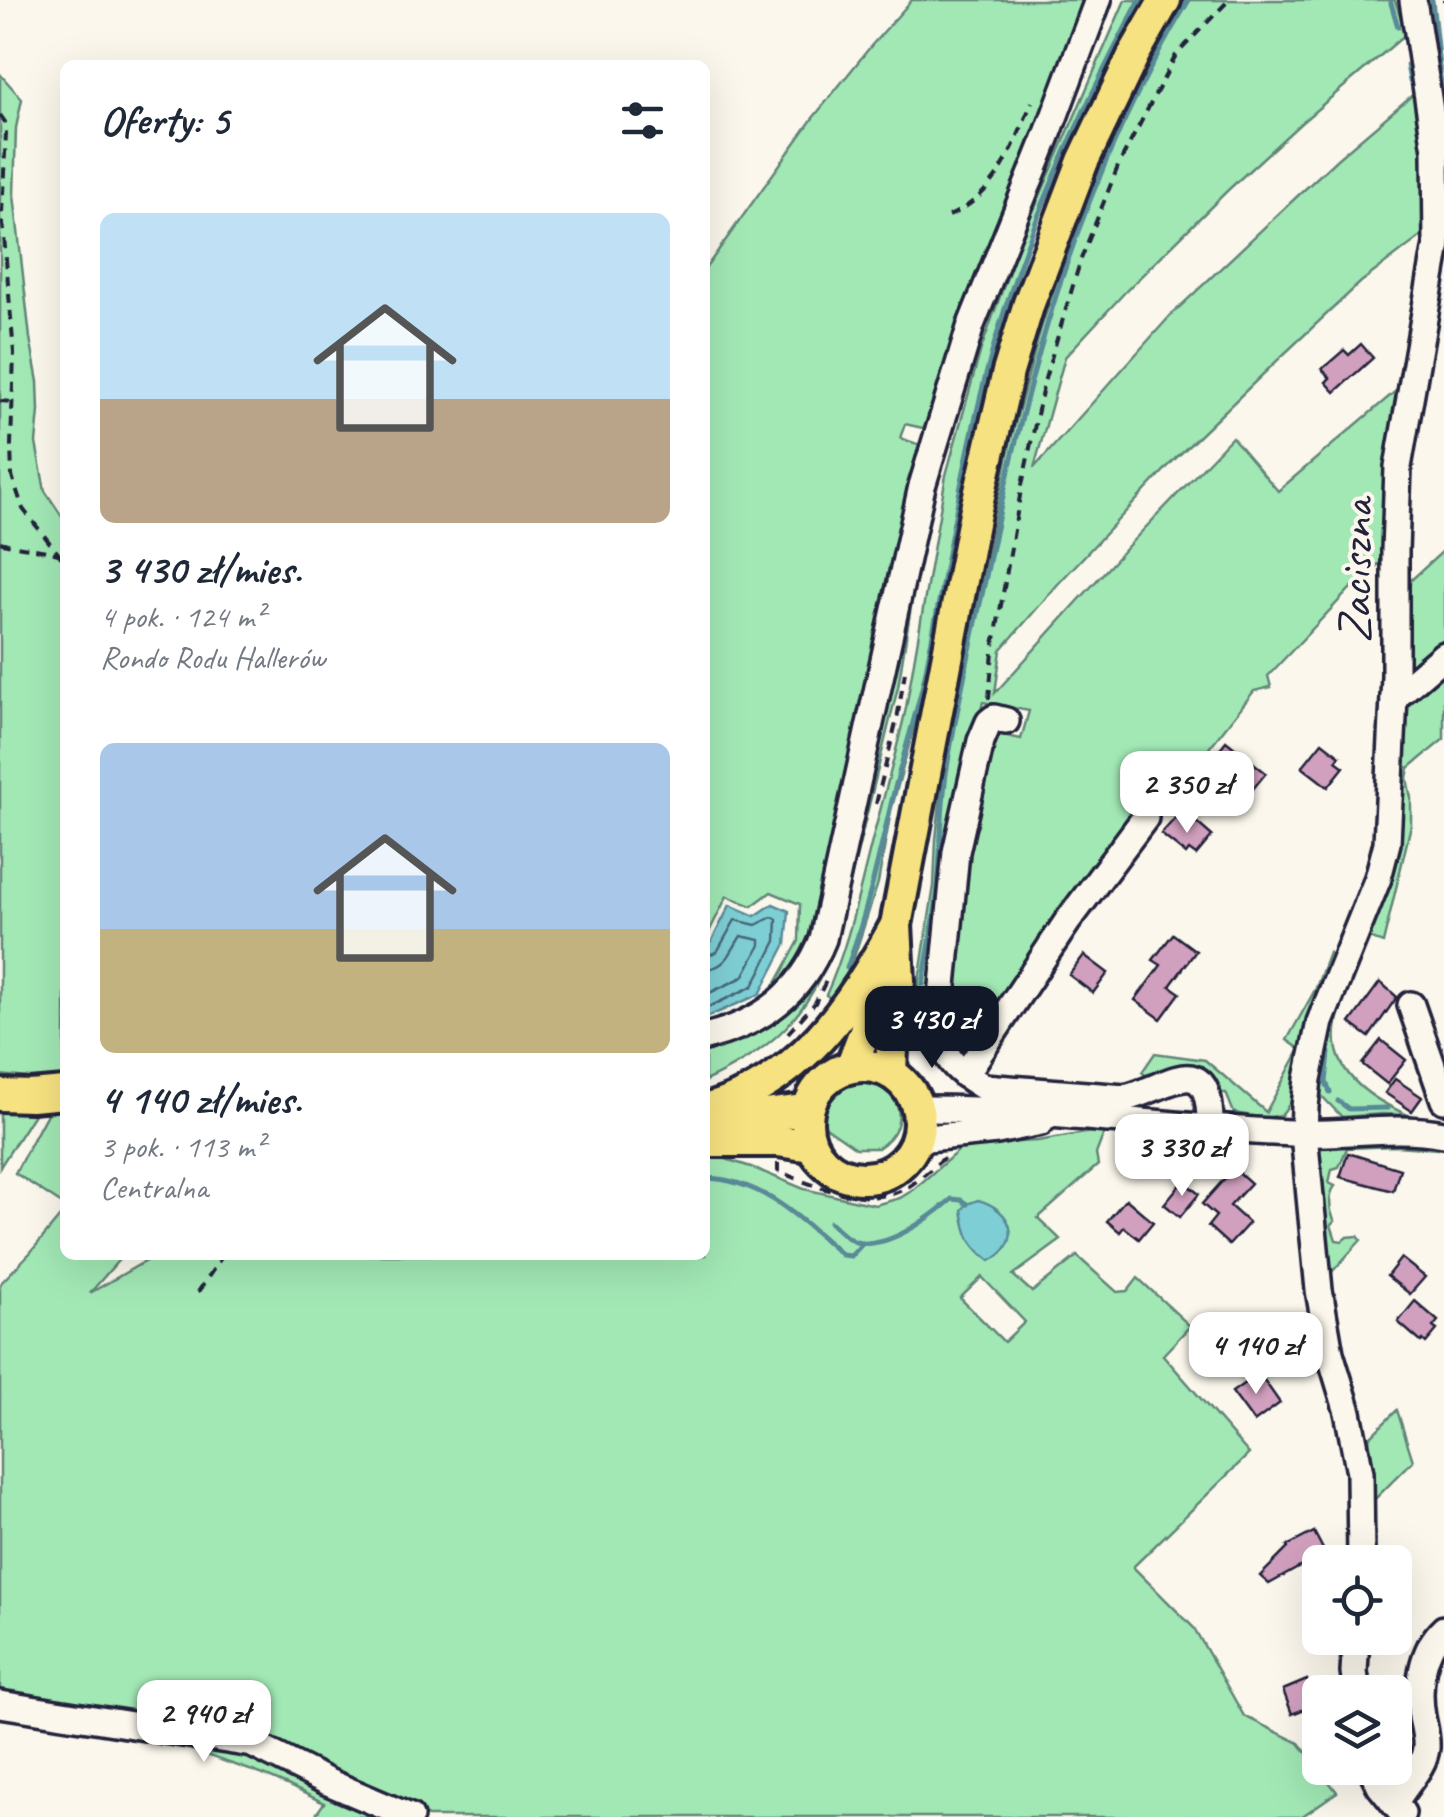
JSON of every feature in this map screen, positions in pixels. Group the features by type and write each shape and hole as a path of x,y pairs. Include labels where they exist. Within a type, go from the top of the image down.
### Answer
{"main road":[{"path":"892,1073 899,981 896,924 975,514 1008,372 1029,303 1082,161 1165,0"},
{"path":"710,1108 777,1076 819,1041 896,924"},
{"path":"851,1066 865,1031 878,956"},
{"path":"851,1066 879,1067 892,1073 913,1095 918,1124 910,1155 882,1176 848,1177 832,1170 819,1158 806,1128 806,1110 822,1083 851,1066"},
{"path":"0,1095 60,1094"},
{"path":"710,1124 806,1110"},
{"path":"710,1140 778,1141 812,1146"}],"street":[{"path":"710,1035 759,1017 783,1000 803,979 823,939 922,486 971,325 1098,0"},
{"name":"Zaciszna","path":"1360,1545 1360,1473 1348,1412 1330,1353 1319,1290 1304,1134 1306,1090 1320,1022 1378,878 1387,843 1398,467 1437,244 1436,150 1413,0"},
{"path":"1394,698 1444,655"},
{"path":"1000,720 988,722 980,741 956,852 940,1042 965,1076 984,1087 1125,1098 1182,1076 1194,1079 1202,1086 1210,1107 1210,1127"},
{"path":"965,1076 1067,922 1145,818"},
{"path":"1410,1005 1444,1100"},
{"path":"918,1124 997,1130 1064,1117 1304,1134 1412,1129 1444,1134"},
{"path":"1380,1785 1400,1810 1427,1746 1420,1693 1422,1671 1428,1650 1444,1628"},
{"path":"0,1704 252,1744 410,1817"}],"path":[{"path":"1000,720 989,698 992,651 1044,382 1081,260 1119,164 1176,54 1229,0"},
{"path":"949,216 970,206 1000,173 1032,102"},
{"path":"0,115 6,134 2,213 13,336 12,476 23,509 60,556"},
{"path":"0,400 13,402"},
{"path":"0,542 58,554"},
{"path":"875,810 898,719 906,668"},
{"path":"780,1042 815,1003 828,976"},
{"path":"778,1151 778,1170 809,1184 870,1198 900,1191 942,1160"},
{"path":"198,1292 220,1260"}],"green space":[{"path":"912,0 1090,0 959,316 927,429 905,424 900,438 923,446 822,894 801,964 779,995 710,1026 768,998 799,941 800,904 771,892 752,906 727,896 710,930 710,262 813,118"},
{"path":"1125,0 1143,0 1081,118 1030,238 997,338 956,520 927,679 891,811 878,883 851,966 835,1001 826,995 852,921 902,725 946,475 981,349 1017,249"},
{"path":"1186,0 1395,0 1406,34 1228,190 1065,357 1034,468 1171,315 1337,159 1417,91 1427,232 1361,282 1175,459 1001,650 995,693 1232,437 1278,491 1404,384 1382,561 1350,589 1268,676 1271,687 1254,691 1184,780 1169,771 979,1040 963,1052 956,1047 951,1030 968,844 978,826 967,823 993,733 1021,739 1029,711 983,702 960,795 931,998 928,1043 953,1080 929,1055 912,1025 934,886 944,767 1011,439 1041,328 1074,230 1129,102"},
{"path":"0,74 22,99 16,128 14,195 38,382 36,443 45,491 60,514 60,1081 0,1075"},
{"path":"921,545 898,687 835,944 813,991 786,1028 751,1056 710,1078 710,1042 807,985"},
{"path":"1444,550 1444,647 1403,683 1410,581"},
{"path":"1444,662 1444,739 1409,768 1411,825 1383,943 1365,937 1402,699"},
{"path":"1329,953 1337,960 1298,1067 1291,1102 1281,1115 1265,1118 1234,1113 1226,1093 1181,1067 1168,1067 1146,1076 1142,1072 1155,1053 1205,1060 1266,1112 1300,1049 1287,1040 1316,988"},
{"path":"1342,998 1336,1030 1340,1060 1369,1093 1408,1115 1342,1117 1321,1095 1322,1039"},
{"path":"857,1080 883,1089 897,1106 896,1127 878,1148 856,1148 820,1123 821,1106 829,1094"},
{"path":"0,1107 36,1111 0,1167"},
{"path":"60,1110 60,1203 15,1173 48,1112"},
{"path":"1104,1133 1096,1154 1098,1165 1038,1218 1061,1240 1013,1275 1032,1292 1077,1256 1117,1292 1128,1291 1138,1278 1190,1326 1163,1355 1249,1454 1133,1567 1194,1628 1244,1716 1302,1747 1302,1785 1332,1785 1337,1792 1301,1817 428,1817 293,1755 0,1698 0,1284 60,1217 60,1260 119,1260 90,1293 147,1260 710,1260 710,1155 804,1189 875,1205 913,1190 961,1145","holes":["982,1277 1025,1322 1004,1342 960,1298"]},
{"path":"1328,1141 1443,1143 1438,1149 1347,1148 1339,1167 1332,1169 1329,1183 1335,1186 1330,1203 1335,1221 1331,1225 1336,1240 1358,1236 1361,1240 1331,1273 1330,1263 1326,1263 1316,1149"},
{"path":"1397,1410 1413,1461 1370,1504 1373,1464 1369,1438"},
{"path":"177,1743 246,1752 384,1817 314,1817 324,1803 265,1775"}],"water":[{"path":"773,904 789,911 786,944 760,994 710,1016 710,944 730,905 755,916"},
{"path":"978,1200 999,1211 1010,1227 1008,1245 990,1261 973,1244 963,1219 962,1210"}],"building":[{"path":"1361,344 1373,358 1335,392 1322,369 1344,350 1349,355"},
{"path":"1226,741 1266,773 1243,801 1204,769"},
{"path":"1322,742 1340,756 1336,761 1344,767 1328,787 1302,767"},
{"path":"1177,816 1190,827 1195,821 1212,836 1196,855 1189,850 1186,854 1161,834"},
{"path":"1173,934 1196,951 1170,986 1180,993 1161,1019 1135,1000 1161,965 1153,960"},
{"path":"1084,955 1108,973 1093,993 1069,975"},
{"path":"1380,982 1397,997 1369,1037 1350,1023"},
{"path":"1381,1040 1406,1060 1387,1084 1362,1064"},
{"path":"1395,1079 1422,1097 1412,1111 1385,1093"},
{"path":"1348,1153 1400,1169 1393,1191 1340,1177"},
{"path":"1234,1168 1251,1183 1230,1206 1249,1223 1229,1245 1208,1226 1216,1216 1202,1204"},
{"path":"1183,1181 1199,1194 1180,1217 1164,1204"},
{"path":"1126,1199 1153,1222 1139,1239 1124,1227 1120,1232 1107,1221"},
{"path":"1401,1258 1425,1277 1410,1294 1387,1276"},
{"path":"1415,1301 1438,1321 1433,1327 1437,1330 1426,1343 1398,1322"},
{"path":"1286,1334 1300,1350 1286,1362 1279,1354 1266,1366 1257,1355"},
{"path":"1259,1373 1280,1403 1254,1422 1232,1392"},
{"path":"1314,1532 1321,1545 1302,1545 1302,1566 1269,1584 1260,1576 1287,1546"},
{"path":"1302,1682 1302,1710 1292,1714 1283,1690"}],"waterway":[{"path":"847,968 867,906 921,691 969,446 1001,323 1053,181 1140,0"},
{"path":"923,984 937,899 944,788 954,725 1038,354 1086,209 1150,69 1189,0"},
{"path":"1432,0 1444,113"},
{"path":"1391,3 1398,27"},
{"path":"1407,65 1410,81"},
{"path":"1329,1053 1326,1082 1330,1092"},
{"path":"1338,1101 1349,1109 1387,1108"},
{"path":"710,1178 726,1180 763,1194 842,1255 851,1256 863,1243"},
{"path":"830,1222 856,1242 881,1242 907,1231 952,1199 967,1204"}]}
